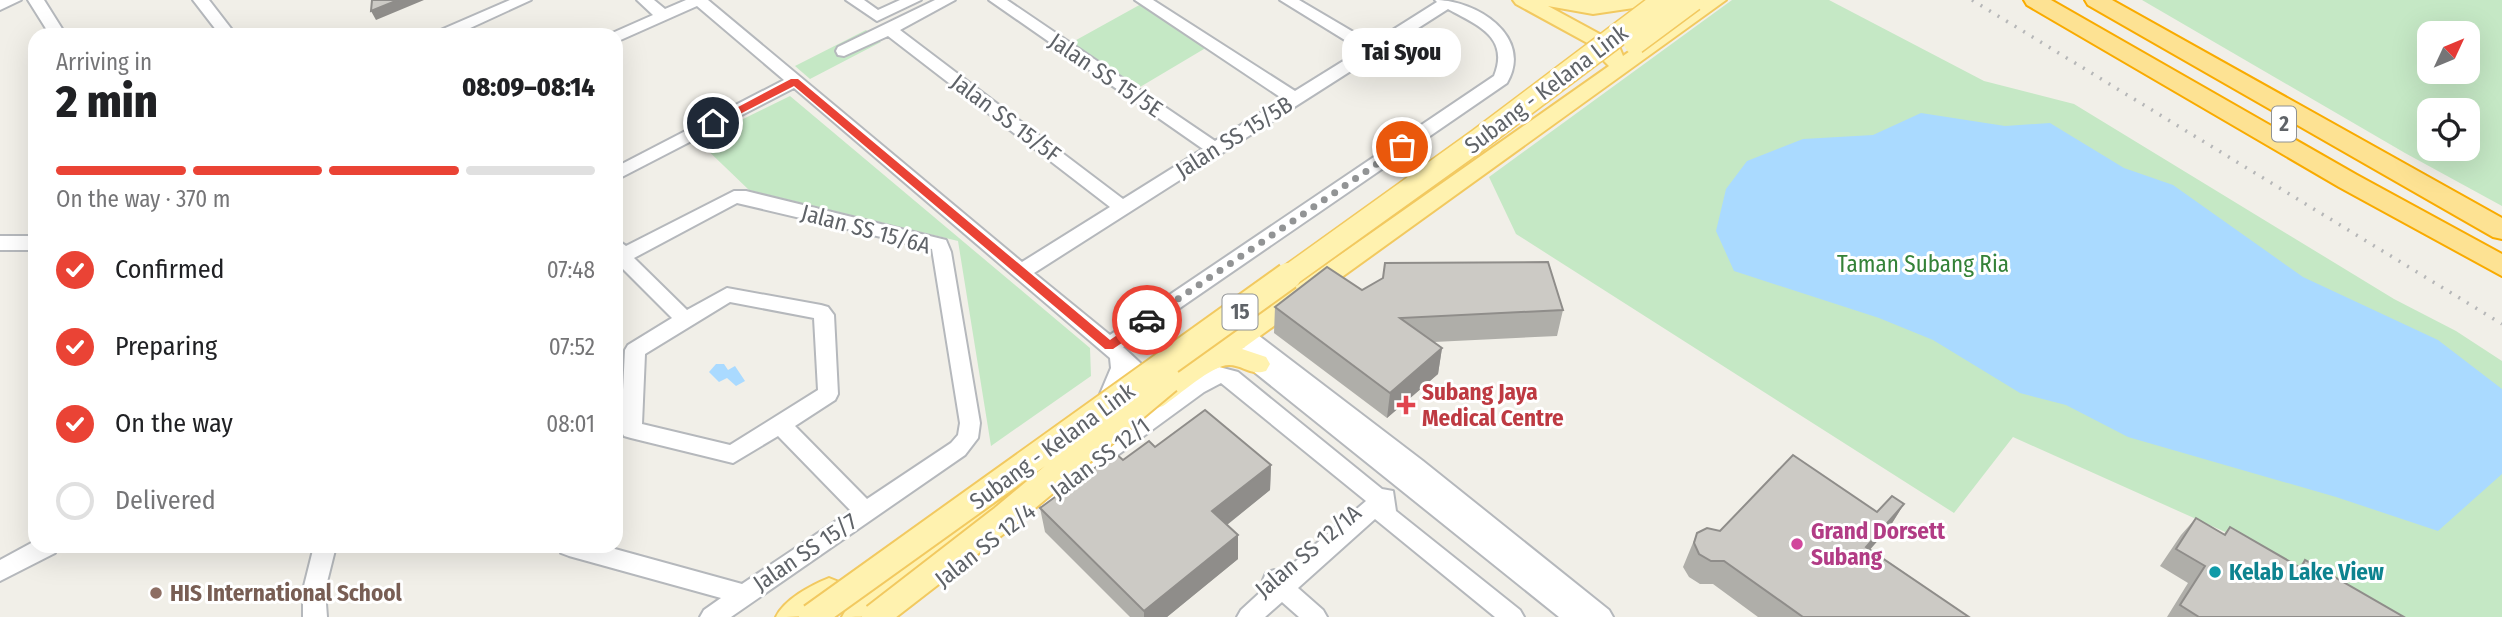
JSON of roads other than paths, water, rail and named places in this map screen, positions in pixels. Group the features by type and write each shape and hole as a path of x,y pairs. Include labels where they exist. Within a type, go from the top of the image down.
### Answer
{"highway":[{"path":"1605,44 1676,0"},
{"path":"2019,0 2067,26 2099,38"},
{"path":"2035,0 2502,266"},
{"name":"2","path":"2067,0 2502,247"},
{"name":"2","path":"2096,0 2502,230"},
{"path":"2118,0 2189,46 2204,63"}],"main road":[{"path":"1501,0 1596,50 1605,44"},
{"path":"1523,0 1605,44 1614,60 1609,75"},
{"path":"1549,0 1593,8 1647,0"},
{"name":"15","path":"1134,364 1676,0"},
{"name":"Subang - Kelana Link","path":"812,617 1676,0"},
{"path":"1080,415 1107,403 1228,329 1609,75 1716,0"},
{"path":"1559,32 1580,50 1583,58 1580,69"},
{"path":"791,617 1110,394 1134,364 1228,329 1580,69 1605,44"},
{"path":"857,617 1208,360 1228,329"},
{"path":"1208,360 1230,355 1257,364"},
{"path":"875,617 1001,522 1085,448 1131,414 1134,364"},
{"name":"Subang - Kelana Link","path":"843,617 1134,364"}],"street":[{"path":"0,5 13,0"},
{"path":"36,0 54,28"},
{"path":"201,0 223,28"},
{"path":"458,28 523,0"},
{"path":"645,0 664,16"},
{"path":"623,34 699,0 1134,364 1501,79 1508,66 1506,43 1494,28 1445,1"},
{"name":"Jalan SS 15/5F","path":"854,0 1123,208"},
{"path":"844,51 913,0"},
{"path":"883,22 947,0"},
{"name":"Jalan SS 15/5E","path":"997,0 1215,149"},
{"path":"1143,0 1295,99"},
{"path":"1289,0 1372,50"},
{"name":"Jalan SS 15/5B","path":"1021,272 1445,1"},
{"path":"623,156 790,77"},
{"path":"623,170 790,77"},
{"name":"Jalan SS 15/6A","path":"623,255 734,197 746,197 939,245 970,423 968,438 958,449 865,511"},
{"path":"0,243 28,243"},
{"path":"623,260 685,319"},
{"path":"727,295 821,312 824,315 828,394 733,454 631,430 635,350 685,319 727,295"},
{"name":"Jalan SS 12/1","path":"1228,329 1257,364 1386,495 1576,617"},
{"name":"Jalan SS 12/1","path":"1228,329 1386,495"},
{"name":"Jalan SS 12/1","path":"1044,499 1054,496 1207,387 1223,382 1314,454 1601,617"},
{"path":"781,425 865,511"},
{"path":"1386,495 1512,617"},
{"name":"Jalan SS 12/1A","path":"1231,617 1278,584 1386,495"},
{"name":"Jalan SS 12/4","path":"894,617 1044,499"},
{"name":"Jalan SS 15/7","path":"712,617 865,511"},
{"path":"0,571 34,553"},
{"path":"315,617 314,590 323,553"},
{"path":"594,553 743,594"},
{"path":"1278,584 1315,617"},
{"name":"Jalan SS 12/1A","path":"1249,617 1278,584"}],"water":[{"path":"1921,113 2005,126 2050,123 2124,168 2173,185 2303,277 2438,340 2502,389 2502,474 2438,531 2336,497 2128,437 2066,405 2020,393 1933,340 1879,318 1734,271 1716,231 1726,189 1747,161 1803,139 1873,135"},
{"path":"716,364 724,364 728,370 735,366 745,381 736,386 727,378 719,382 709,372"}],"railway":[{"path":"1972,0 2502,324"}],"place":[{"name":"Tai Syou","path":"1402,147"},
{"name":"Subang Jaya Medical Centre","path":"1406,405"},
{"name":"Grand Dorsett Subang","path":"1797,544"},
{"name":"Kelab Lake View","path":"2215,572"},
{"name":"HIS International School","path":"156,593"}],"park label":[{"name":"Taman Subang Ria","path":"1923,264"}]}
